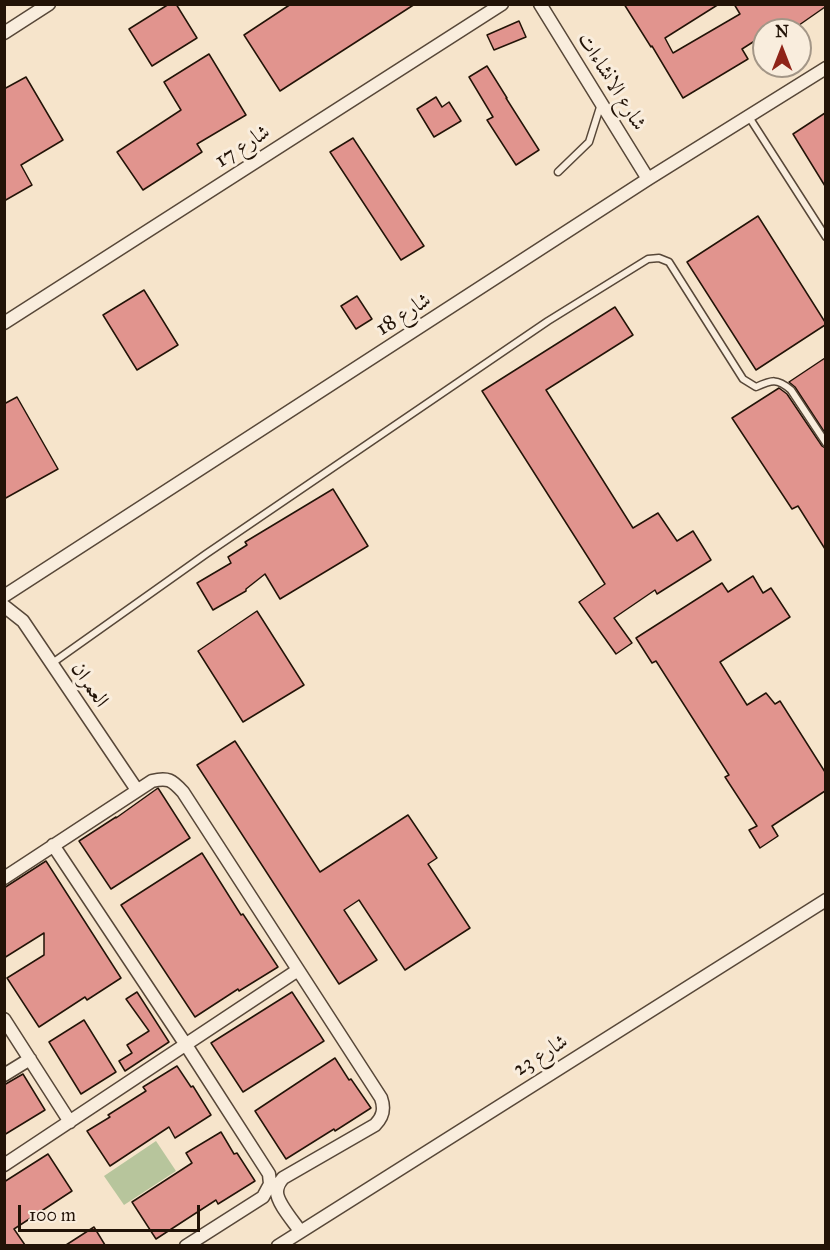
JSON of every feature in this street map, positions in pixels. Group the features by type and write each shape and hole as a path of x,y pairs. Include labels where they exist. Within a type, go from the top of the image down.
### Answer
{"street":[{"path":"4,33 49,4"},
{"name":"شارع 17","path":"4,323 502,4"},
{"name":"شارع الانشاءات","path":"540,4 648,179"},
{"name":"شارع 18","path":"4,596 648,179 825,68"},
{"name":"العمران","path":"4,606 23,621 137,790"},
{"path":"4,878 152,781 161,778 172,781 183,792 381,1098 384,1110 375,1125 280,1182 277,1190 278,1199 300,1231"},
{"path":"53,846 267,1170 270,1179 263,1197 186,1245"},
{"name":"شارع 23","path":"278,1245 825,900"},
{"path":"4,1165 298,970"},
{"path":"4,1018 70,1122"},
{"path":"4,1075 30,1059"}],"lane":[{"path":"558,172 589,142 602,104"},
{"path":"748,116 825,237"},
{"path":"51,664 206,554 548,321 648,259 659,258 669,262 743,379 756,387 771,381 783,383 825,443"}],"green space":[{"path":"156,1141 176,1171 124,1205 104,1176"}],"building":[{"path":"169,4 176,4 197,38 152,66 129,29"},
{"path":"291,4 415,4 280,91 244,35"},
{"path":"624,4 719,4 665,38 673,53 740,14 734,4 825,4 825,7 809,18 752,18 752,43 742,49 748,59 683,98"},
{"path":"519,21 526,37 494,50 487,35"},
{"path":"209,54 246,115 197,144 202,152 143,190 117,152 181,110 164,82"},
{"path":"487,66 539,150 516,165 487,120 493,117 469,77"},
{"path":"26,77 63,140 21,165 32,185 4,201 4,89"},
{"path":"436,97 442,107 449,102 461,121 434,137 417,109"},
{"path":"825,113 825,186 793,134"},
{"path":"353,138 424,246 401,260 330,152"},
{"path":"758,216 825,325 756,370 687,262"},
{"path":"144,290 178,345 137,370 103,315"},
{"path":"357,296 372,319 356,329 341,306"},
{"path":"615,307 633,335 546,390 633,528 658,513 677,541 693,531 711,560 657,594 655,590 614,618 632,643 616,654 579,602 605,584 482,391"},
{"path":"825,358 825,433 795,387 789,382"},
{"path":"779,388 787,394 825,448 825,549 798,506 792,509 732,418"},
{"path":"17,397 58,469 4,499 4,404"},
{"path":"333,489 368,546 280,599 265,574 246,591 213,610 197,583 231,563 228,557 247,545 245,542"},
{"path":"753,576 763,593 771,588 790,617 720,662 747,705 766,693 775,704 780,701 825,772 825,791 772,826 778,836 760,848 749,830 757,826 725,777 729,775 656,661 652,663 636,638 722,583 728,592"},
{"path":"257,611 304,685 243,722 198,651"},
{"path":"235,741 320,872 408,815 437,858 428,864 470,928 405,970 359,900 344,910 377,960 339,984 197,765"},
{"path":"158,788 190,838 111,889 79,841"},
{"path":"202,853 241,915 243,914 278,967 195,1017 121,905"},
{"path":"46,861 121,978 87,1000 85,997 39,1027 7,978 44,955 44,933 4,958 4,888"},
{"path":"137,992 169,1042 125,1071 119,1061 132,1053 127,1045 149,1031 126,999"},
{"path":"292,992 324,1041 243,1092 211,1043"},
{"path":"84,1020 116,1072 81,1094 49,1042"},
{"path":"335,1058 371,1108 286,1159 255,1111"},
{"path":"177,1066 211,1115 175,1138 169,1127 110,1166 87,1131 146,1091 143,1087"},
{"path":"23,1074 45,1110 4,1135 4,1085"},
{"path":"221,1132 234,1154 237,1153 255,1181 218,1204 216,1200 156,1239 132,1202 192,1163 186,1153"},
{"path":"48,1154 72,1191 14,1229 25,1245 4,1245 4,1182"},
{"path":"94,1227 105,1245 66,1245"}]}
